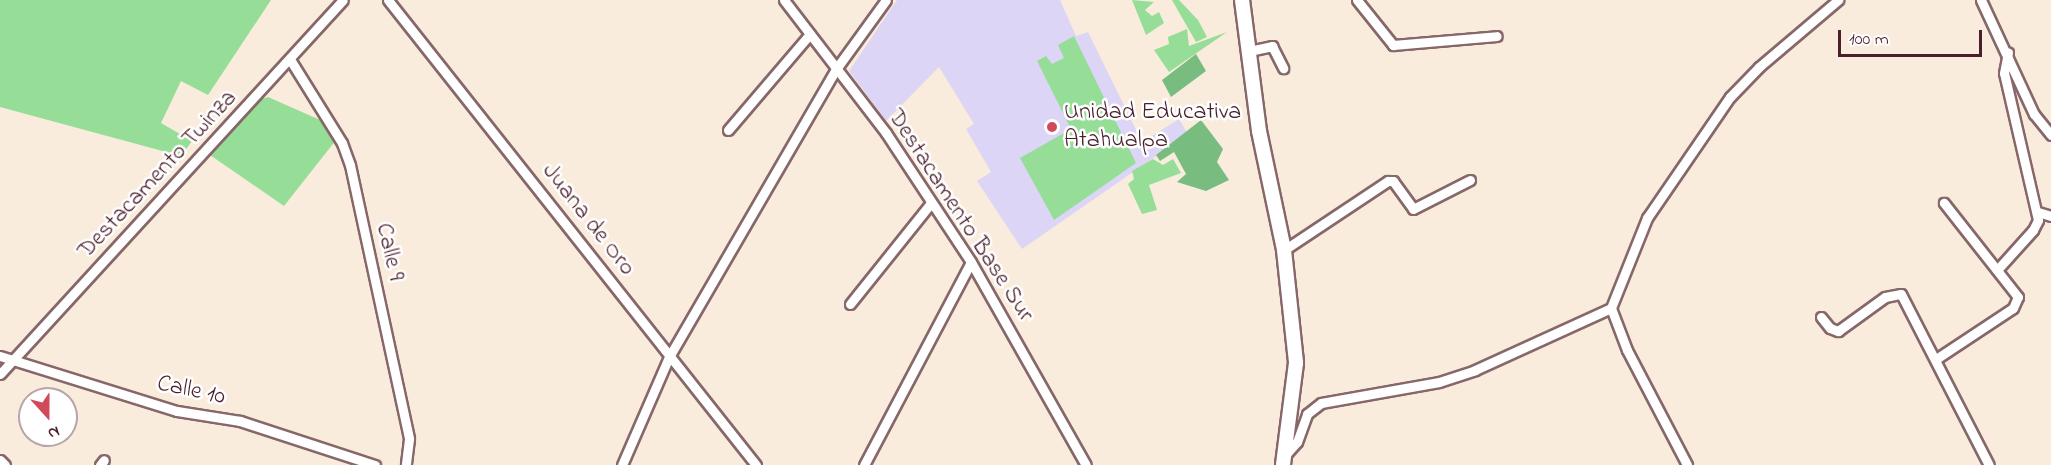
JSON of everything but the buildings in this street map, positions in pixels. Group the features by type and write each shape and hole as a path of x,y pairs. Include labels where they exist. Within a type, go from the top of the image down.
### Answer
{"street":[{"name":"Destacamento Twinza","path":"0,374 11,358 291,61 344,0"},
{"name":"Juana de Oro","path":"388,0 756,465"},
{"name":"Destacamento Base Sur","path":"784,0 886,133 971,262 1086,465"},
{"path":"622,465 669,357 836,69 886,0"},
{"path":"1242,0 1259,131 1284,250 1296,363 1285,459"},
{"path":"1357,0 1393,45 1497,36"},
{"path":"1687,465 1627,350 1611,308 1647,218 1730,97 1759,67 1838,0"},
{"path":"1981,0 2008,52 2034,114 2051,135"},
{"path":"728,130 810,34"},
{"path":"1249,51 1272,46 1283,68"},
{"path":"1997,270 2033,230 2038,212 2004,73 2008,52"},
{"name":"Calle 9","path":"291,61 342,143 350,165 409,439 406,465"},
{"path":"1284,250 1388,181 1393,181 1413,209 1470,180"},
{"path":"850,304 931,203"},
{"path":"1936,359 2016,305 2018,297 1944,203"},
{"path":"2038,212 2051,216"},
{"path":"864,465 971,262"},
{"path":"1821,317 1838,331 1898,292 1936,359 1989,465"},
{"path":"1285,459 1297,442 1312,408 1321,403 1448,379 1611,308"},
{"name":"Calle 10","path":"0,356 177,411 240,421 369,464"},
{"path":"0,460 5,465"}],"shaded area":[{"name":"Unidad Educativa Atahualpa","path":"897,0 1060,0 1076,36 1088,32 1142,142 1179,119 1188,134 1022,249 977,181 991,172 966,129 974,124 939,67 886,121 849,71"}],"green space":[{"path":"0,0 271,0 208,95 181,81 161,123 192,141 181,156 0,107"},
{"path":"1132,0 1154,2 1145,10 1152,16 1159,12 1164,23 1146,35"},
{"path":"1172,0 1179,0 1198,20 1207,37 1196,42"},
{"path":"1187,29 1189,46 1227,32 1169,72 1154,50 1169,44 1168,37"},
{"path":"1074,36 1136,163 1054,220 1020,158 1071,129 1037,61 1046,56 1052,64 1064,58 1058,45"},
{"path":"1196,54 1206,71 1171,97 1162,80"},
{"path":"268,97 327,123 336,140 284,206 210,155 259,100"},
{"path":"1201,120 1223,149 1217,162 1229,180 1206,191 1177,182 1186,174 1174,152 1160,161 1156,155"},
{"path":"1153,159 1163,165 1173,159 1181,173 1149,185 1157,210 1142,214 1128,184 1134,179 1132,171"}],"place":[{"name":"Unidad Educativa Atahualpa","path":"1052,127"}]}
